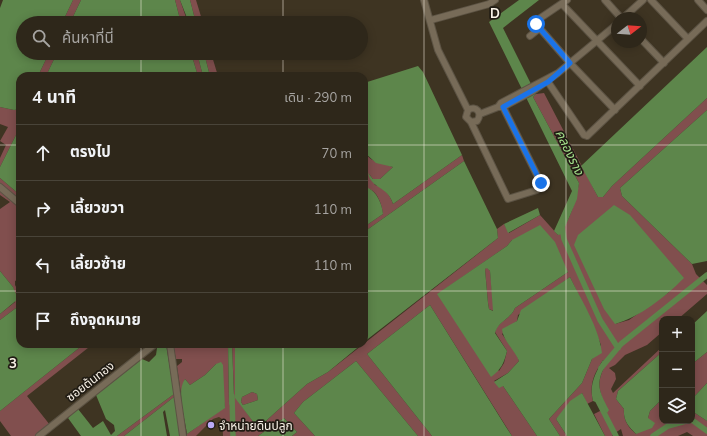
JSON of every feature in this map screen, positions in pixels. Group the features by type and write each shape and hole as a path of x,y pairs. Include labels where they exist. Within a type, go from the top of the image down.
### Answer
{"street":[{"path":"424,0 431,20 438,50 468,110 466,117 471,122 508,198 537,190 541,186 541,183 500,106"},
{"path":"431,20 489,4 495,0"},
{"path":"605,0 616,12"},
{"path":"629,12 643,0"},
{"path":"651,0 688,39"},
{"path":"698,0 707,10"},
{"path":"615,110 570,63 536,24 536,21 564,2 597,42 640,86"},
{"path":"548,82 584,135 590,134 707,21"},
{"path":"530,36 540,28"},
{"path":"532,89 548,82 611,29"},
{"path":"647,45 664,63"},
{"path":"471,122 477,121 480,114 522,95 558,73"},
{"path":"468,110 474,108 478,110 480,114"},
{"path":"0,187 16,201"},
{"name":"ซอยต้นทอง","path":"39,436 150,348"},
{"path":"171,348 183,436"}],"shaded area":[{"path":"3,0 73,0 65,16 16,16 16,60 46,60 40,72 16,72 16,110 14,110 0,107 0,8"},
{"path":"73,0 81,0 73,16 65,16"},
{"path":"81,0 175,0 179,16 73,16"},
{"path":"175,0 180,0 186,16 179,16"},
{"path":"180,0 190,0 194,16 186,16"},
{"path":"190,0 196,0 201,16 194,16"},
{"path":"519,0 539,0 503,28 536,94 533,97 579,183 577,199 562,234 558,235 554,231 572,191 489,22"},
{"path":"707,47 707,98 612,186 603,197 598,197 581,166"},
{"path":"46,60 54,60 48,72 40,72"},
{"path":"54,60 193,60 197,72 48,72"},
{"path":"193,60 199,60 202,72 197,72"},
{"path":"199,60 206,60 209,72 202,72"},
{"path":"206,60 213,60 217,72 209,72"},
{"path":"418,66 423,72 462,155 393,204 391,198 384,190 372,182 368,173 373,179 380,179 393,167 376,163 368,156 368,82"},
{"path":"544,93 598,197 603,197 612,186 707,98 707,110 620,188 622,196 692,264 696,274 707,285 707,294 681,316 659,316 659,335 647,345 625,355 615,365 609,368 615,373 616,379 611,389 613,393 659,350 659,355 618,391 616,399 624,409 624,417 627,423 636,434 648,418 650,411 659,402 659,424 695,424 695,413 707,421 707,436 693,436 687,432 678,436 623,436 621,429 612,435 613,436 605,436 594,414 600,411 607,413 599,383 606,364 603,360 593,379 593,401 587,404 582,393 556,419 567,436 560,436 549,419 582,383 592,359 601,345 570,277 518,315 517,321 502,334 517,355 519,361 508,373 494,381 503,386 537,436 512,436 430,305 367,354 432,436 418,436 356,361 303,402 294,413 315,436 292,436 297,432 284,418 258,436 223,436 222,419 219,417 213,419 196,436 187,436 187,434 225,407 216,364 205,375 190,385 185,379 181,394 177,366 182,362 182,359 176,359 174,348 228,348 229,404 234,395 232,348 235,348 235,397 258,428 307,384 328,372 358,348 368,348 368,340 498,238 497,229 504,224 509,233 540,215 558,235 566,224 572,210 579,183 533,97 536,94","holes":["512,240 568,272 515,308 511,315 499,325 495,332 507,351 504,363 499,371 438,294 507,246","672,290 629,320 615,324"]},
{"path":"0,107 16,110 16,135 0,167 0,158 6,145 0,141 8,127 0,124"},
{"path":"707,110 707,261 692,264 622,196 620,188"},
{"path":"16,135 16,192 0,178 0,167"},
{"path":"462,155 464,161 368,229 368,224 383,214 380,201 372,190 368,189 368,157 393,167 380,179 373,179 369,174 375,185 386,192 393,204"},
{"path":"464,161 497,229 498,238 368,339 368,229"},
{"path":"0,178 16,192 16,198 0,184"},
{"path":"368,188 374,192 382,206 383,214 368,224"},
{"path":"0,190 16,205 16,308 0,320 0,314 15,302 13,287 0,271 0,209 10,202 0,195"},
{"path":"614,205 630,215 684,278 652,306 634,317 615,324 604,309 574,245 578,235"},
{"path":"538,208 540,215 508,233 504,224"},
{"path":"540,225 555,242 568,272 515,308 511,315 499,326 495,333 507,351 502,366 491,377 437,294 507,246 512,240","holes":["487,268 490,271 493,311 489,309 485,269"]},
{"path":"487,267 490,271 494,311 489,309 488,303 485,269"},
{"path":"0,271 13,287 16,294 16,301 0,314"},
{"path":"570,277 597,333 602,353 592,359 582,383 549,419 560,436 537,436 503,386 499,388 494,382 508,373 519,361 505,338 502,329 517,321 521,310"},
{"path":"430,305 512,436 432,436 367,354"},
{"path":"16,308 16,348 79,348 0,411 0,320"},
{"path":"707,311 707,352 695,362 695,352 695,322"},
{"path":"79,348 88,348 27,396 50,425 36,436 11,436 0,421 0,411"},
{"path":"157,348 167,348 174,394 117,436 81,436 68,418 78,409 93,428 103,421 111,435 115,431 114,425 106,419 96,395 142,359 149,362 156,355"},
{"path":"228,348 232,348 234,396 232,396 233,402 229,405"},
{"path":"235,348 357,348 328,372 307,384 258,428 235,398","holes":["252,392 257,394 258,400 243,405 241,402 242,397"]},
{"path":"707,352 707,383 695,396 695,388 695,362"},
{"path":"659,355 659,402 650,411 648,418 655,423 652,428 636,434 627,423 624,416 624,409 616,399 618,391"},
{"path":"603,360 606,364 599,382 603,398 609,410 607,413 598,403 593,401 592,395 592,384"},
{"path":"356,361 418,436 315,436 294,413 303,402"},
{"path":"221,362 223,365 225,408 187,434 181,398 182,384 185,379 190,385 205,375 216,364"},
{"path":"707,383 707,421 695,413 695,396"},
{"path":"252,392 257,394 258,400 243,405 241,402 242,397"},
{"path":"582,393 605,436 567,436 556,419 570,401"},
{"path":"174,394 174,397 124,436 117,436"},
{"path":"174,397 181,436 170,436 165,410 163,412 167,436 124,436"},
{"path":"219,417 222,419 223,436 196,436 213,419"},
{"path":"284,418 297,432 292,436 258,436"}],"waterway":[{"name":"คลองราง","path":"562,226 564,239 600,320 618,348"},
{"name":"คลองราง","path":"601,368 621,344 707,275"},
{"path":"232,396 233,436"},
{"name":"คลองราง","path":"598,401 616,436"},
{"name":"คลองราง","path":"695,422 707,431"},
{"name":"คลองราง","path":"653,436 668,426 675,424"}],"place":[{"name":"จำหน่ายดินปลูก","path":"211,425"}],"route":[{"path":"536,24 570,63 548,82 503,107 541,183"}]}
